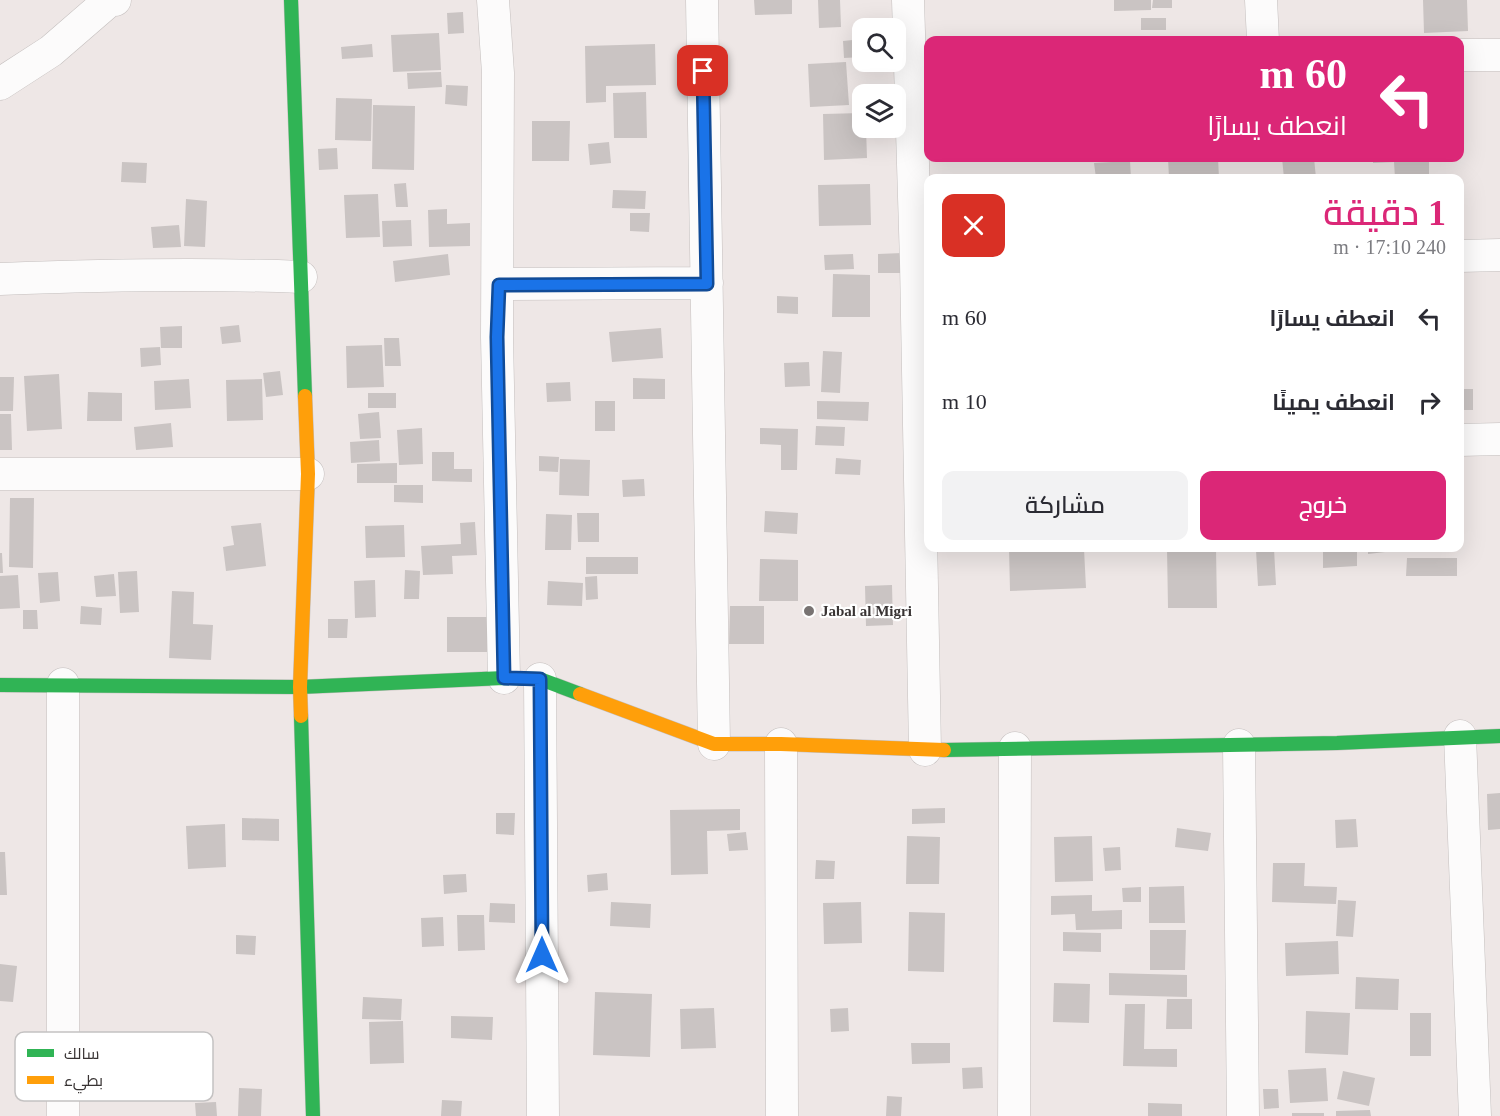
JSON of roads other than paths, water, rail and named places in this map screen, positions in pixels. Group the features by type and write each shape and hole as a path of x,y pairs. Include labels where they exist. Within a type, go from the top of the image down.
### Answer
{"street":[{"path":"0,84 51,51 110,0 115,0"},
{"path":"291,0 308,474 300,687 313,1116"},
{"path":"493,0 498,73 499,285 497,337 504,678"},
{"path":"702,0 714,744"},
{"path":"908,0 919,58 924,453"},
{"path":"1261,0 1263,36"},
{"path":"1464,56 1500,56"},
{"path":"1464,256 1500,255"},
{"path":"0,279 148,274 301,276"},
{"path":"499,285 707,284"},
{"path":"1464,441 1500,439"},
{"path":"0,474 308,474"},
{"path":"924,552 925,750"},
{"path":"0,686 63,684 300,687 504,678 540,679 714,744 781,744 925,750 1239,745 1500,736"},
{"path":"540,679 543,1116"},
{"path":"63,684 63,1032"},
{"path":"1460,736 1475,1116"},
{"path":"781,744 782,1116"},
{"path":"1239,745 1243,1116"},
{"path":"1014,1116 1015,748"}],"place":[{"name":"Jabal al Migri","path":"809,611"}]}
